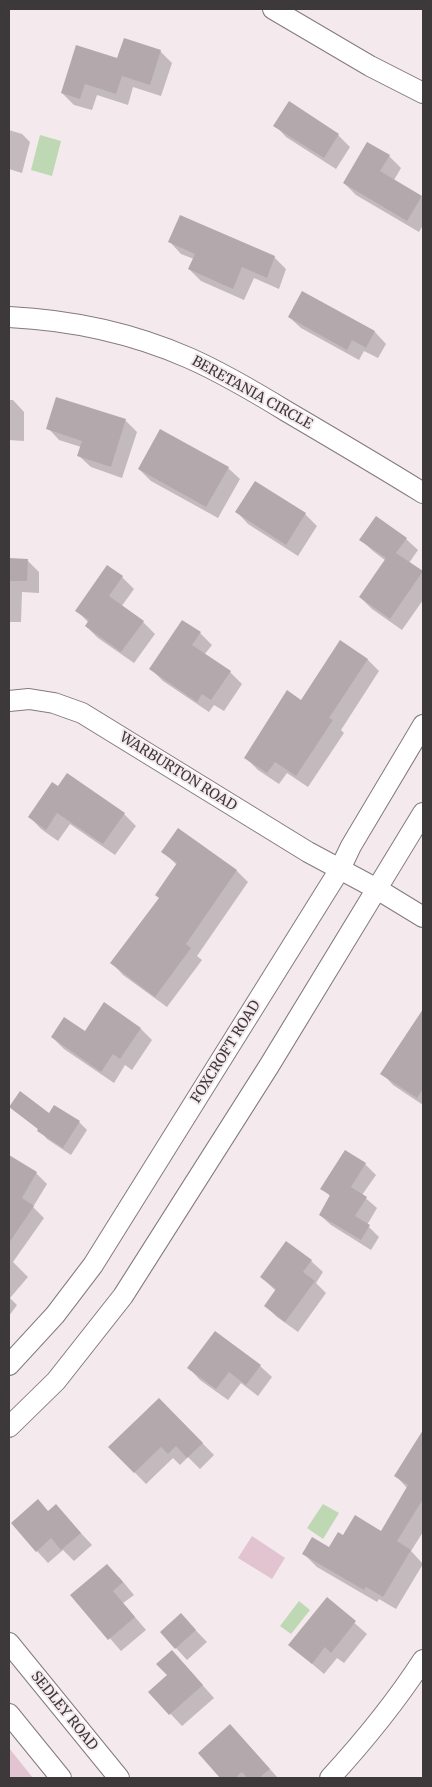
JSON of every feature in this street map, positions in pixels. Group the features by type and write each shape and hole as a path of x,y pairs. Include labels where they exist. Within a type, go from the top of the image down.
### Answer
{"street":[{"path":"273,9 373,68 423,93"},
{"name":"BERETANIA CIRCLE","path":"9,317 95,327 146,341 188,357 240,383 423,493"},
{"name":"WARBURTON ROAD","path":"9,701 29,699 54,703 82,713 308,852 377,888"},
{"name":"FOXCROFT ROAD","path":"9,1365 55,1315 93,1265 340,869 351,846 423,725"},
{"path":"9,1427 56,1381 124,1296 276,1054 423,813"},
{"path":"377,888 423,917"},
{"name":"SEDLEY ROAD","path":"9,1643 119,1778"},
{"path":"330,1778 368,1736 406,1687 423,1660"},
{"path":"9,1714 61,1778"}],"shaded area":[{"path":"40,135 61,141 52,176 31,170"},
{"path":"323,1504 339,1513 323,1539 307,1528"},
{"path":"252,1536 285,1558 272,1579 238,1558"},
{"path":"299,1601 310,1610 291,1634 280,1626"},
{"path":"9,1748 33,1778 9,1778"}],"building":[{"path":"124,38 161,50 150,85 122,76 116,94 85,84 80,99 61,93 76,45 117,58"},
{"path":"289,101 339,134 324,158 273,126"},
{"path":"367,142 390,155 380,171 422,196 407,221 343,183"},
{"path":"180,215 275,256 267,278 242,267 233,289 188,269 195,254 168,242"},
{"path":"302,291 375,331 366,348 352,340 347,350 288,317"},
{"path":"56,397 126,419 111,467 77,456 82,441 46,429"},
{"path":"160,429 229,467 206,507 138,469"},
{"path":"255,481 306,513 286,545 235,512"},
{"path":"376,516 407,538 396,553 423,571 390,619 359,597 386,558 359,540"},
{"path":"9,558 28,559 27,581 9,581"},
{"path":"107,565 123,576 109,596 144,621 121,652 85,626 89,620 75,611"},
{"path":"182,620 201,632 192,645 231,671 211,700 202,694 197,702 149,669"},
{"path":"340,640 368,659 329,718 333,720 296,776 275,762 267,773 244,758 287,690 301,700"},
{"path":"67,773 125,813 103,844 57,813 46,830 28,817 52,782 58,786"},
{"path":"178,828 237,870 186,944 191,948 155,997 110,963 159,898 155,895 177,863 161,852"},
{"path":"104,1002 141,1028 120,1059 113,1054 101,1072 51,1037 64,1017 85,1031"},
{"path":"423,1009 423,1089 417,1098 380,1074"},
{"path":"20,1091 49,1113 54,1105 80,1121 63,1148 37,1131 38,1129 9,1107"},
{"path":"345,1150 366,1163 351,1187 367,1197 355,1216 370,1225 361,1240 319,1215 330,1195 320,1189"},
{"path":"9,1155 37,1172 22,1198 34,1206 9,1243"},
{"path":"286,1241 312,1260 303,1272 315,1281 285,1322 264,1306 276,1289 260,1277"},
{"path":"215,1331 261,1365 246,1385 229,1372 216,1389 187,1368"},
{"path":"159,1398 203,1443 187,1458 176,1446 168,1454 161,1447 134,1473 108,1447"},
{"path":"423,1430 423,1499 397,1541 411,1550 383,1597 366,1587 364,1590 302,1554 312,1537 329,1547 338,1532 343,1535 355,1515 381,1531 408,1485 394,1476"},
{"path":"38,1499 48,1511 56,1504 81,1533 61,1550 51,1538 36,1552 11,1523"},
{"path":"107,1564 123,1582 113,1591 135,1617 108,1640 70,1595"},
{"path":"327,1597 356,1621 331,1653 325,1647 312,1664 288,1645"},
{"path":"181,1613 196,1630 175,1649 160,1632"},
{"path":"172,1650 203,1685 169,1715 148,1692 167,1675 156,1664"},
{"path":"230,1724 270,1769 259,1778 247,1778 242,1772 235,1778 220,1778 198,1753"}]}
